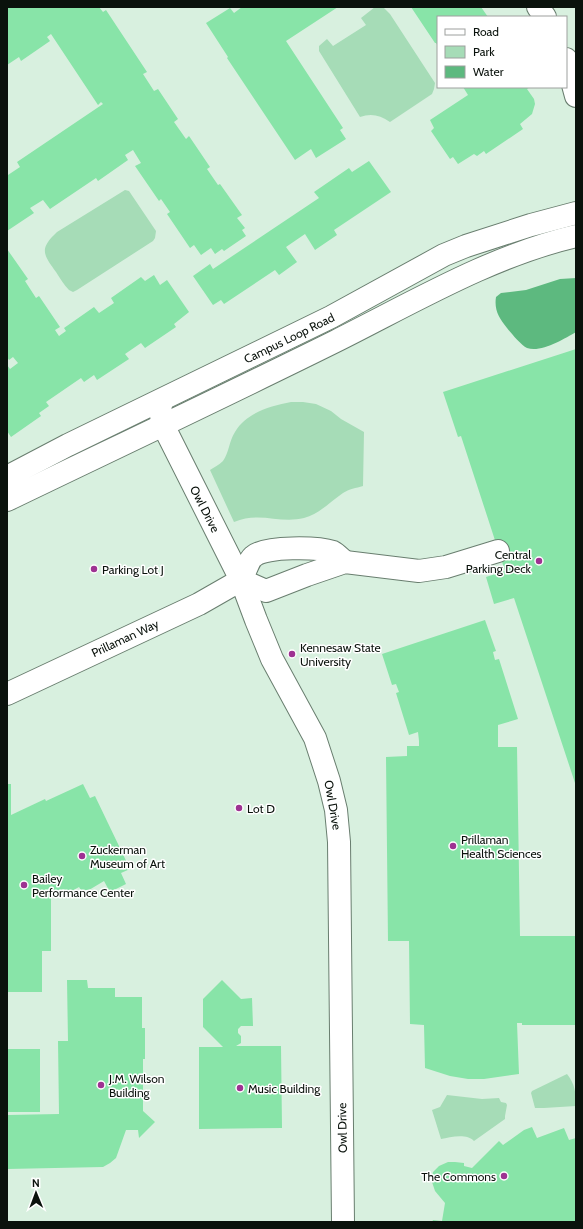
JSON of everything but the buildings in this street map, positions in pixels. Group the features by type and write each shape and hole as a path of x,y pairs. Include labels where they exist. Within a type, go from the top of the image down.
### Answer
{"street":[{"path":"538,7 544,16"},
{"path":"567,63 576,96"},
{"name":"Campus Loop Road","path":"7,477 68,445 331,318 444,255 466,246 524,227 576,213"},
{"name":"Campus Loop Road","path":"7,500 451,283 528,251 576,236"},
{"path":"162,400 160,410 163,425"},
{"name":"Owl Drive","path":"163,425 241,580 272,659 315,738 329,781 336,810 339,842 343,1222"},
{"path":"345,562 334,553 316,549 286,548 261,552 253,556 241,580 266,591 345,562 419,570 446,567 498,551"},
{"name":"Prillaman Way","path":"7,694 199,604 241,580"}],"green space":[{"path":"375,7 383,7 390,14 435,83 432,94 390,122 375,115 360,117 319,51 319,46 327,39 333,46 366,25 361,18"},
{"path":"125,190 129,191 156,231 155,238 153,241 77,290 73,292 69,290 48,261 45,252 47,243 57,232"},
{"path":"291,402 316,404 331,411 341,419 364,432 363,486 345,492 320,511 304,518 286,520 261,517 243,519 234,522 210,470 223,461 233,436 245,420 259,411"},
{"path":"567,1074 572,1081 576,1097 576,1106 535,1108 531,1093 532,1091"},
{"path":"447,1095 482,1099 499,1098 501,1102 506,1103 507,1105 505,1119 474,1141 463,1136 441,1139 432,1110 440,1107"}],"water":[{"path":"576,278 576,332 559,341 539,349 527,348 514,336 499,317 496,310 496,297 501,293 526,290 560,279"}],"place":[{"name":"Central Parking Deck","path":"539,561"},
{"name":"Parking Lot J","path":"94,569"},
{"name":"Kennesaw State University","path":"292,654"},
{"name":"Lot D","path":"239,808"},
{"name":"Prillaman Health Sciences","path":"453,846"},
{"name":"Zuckerman Museum of Art","path":"82,856"},
{"name":"Bailey Performance Center","path":"24,885"},
{"name":"J.M. Wilson Building","path":"101,1085"},
{"name":"Music Building","path":"240,1088"},
{"name":"The Commons","path":"504,1176"}]}
